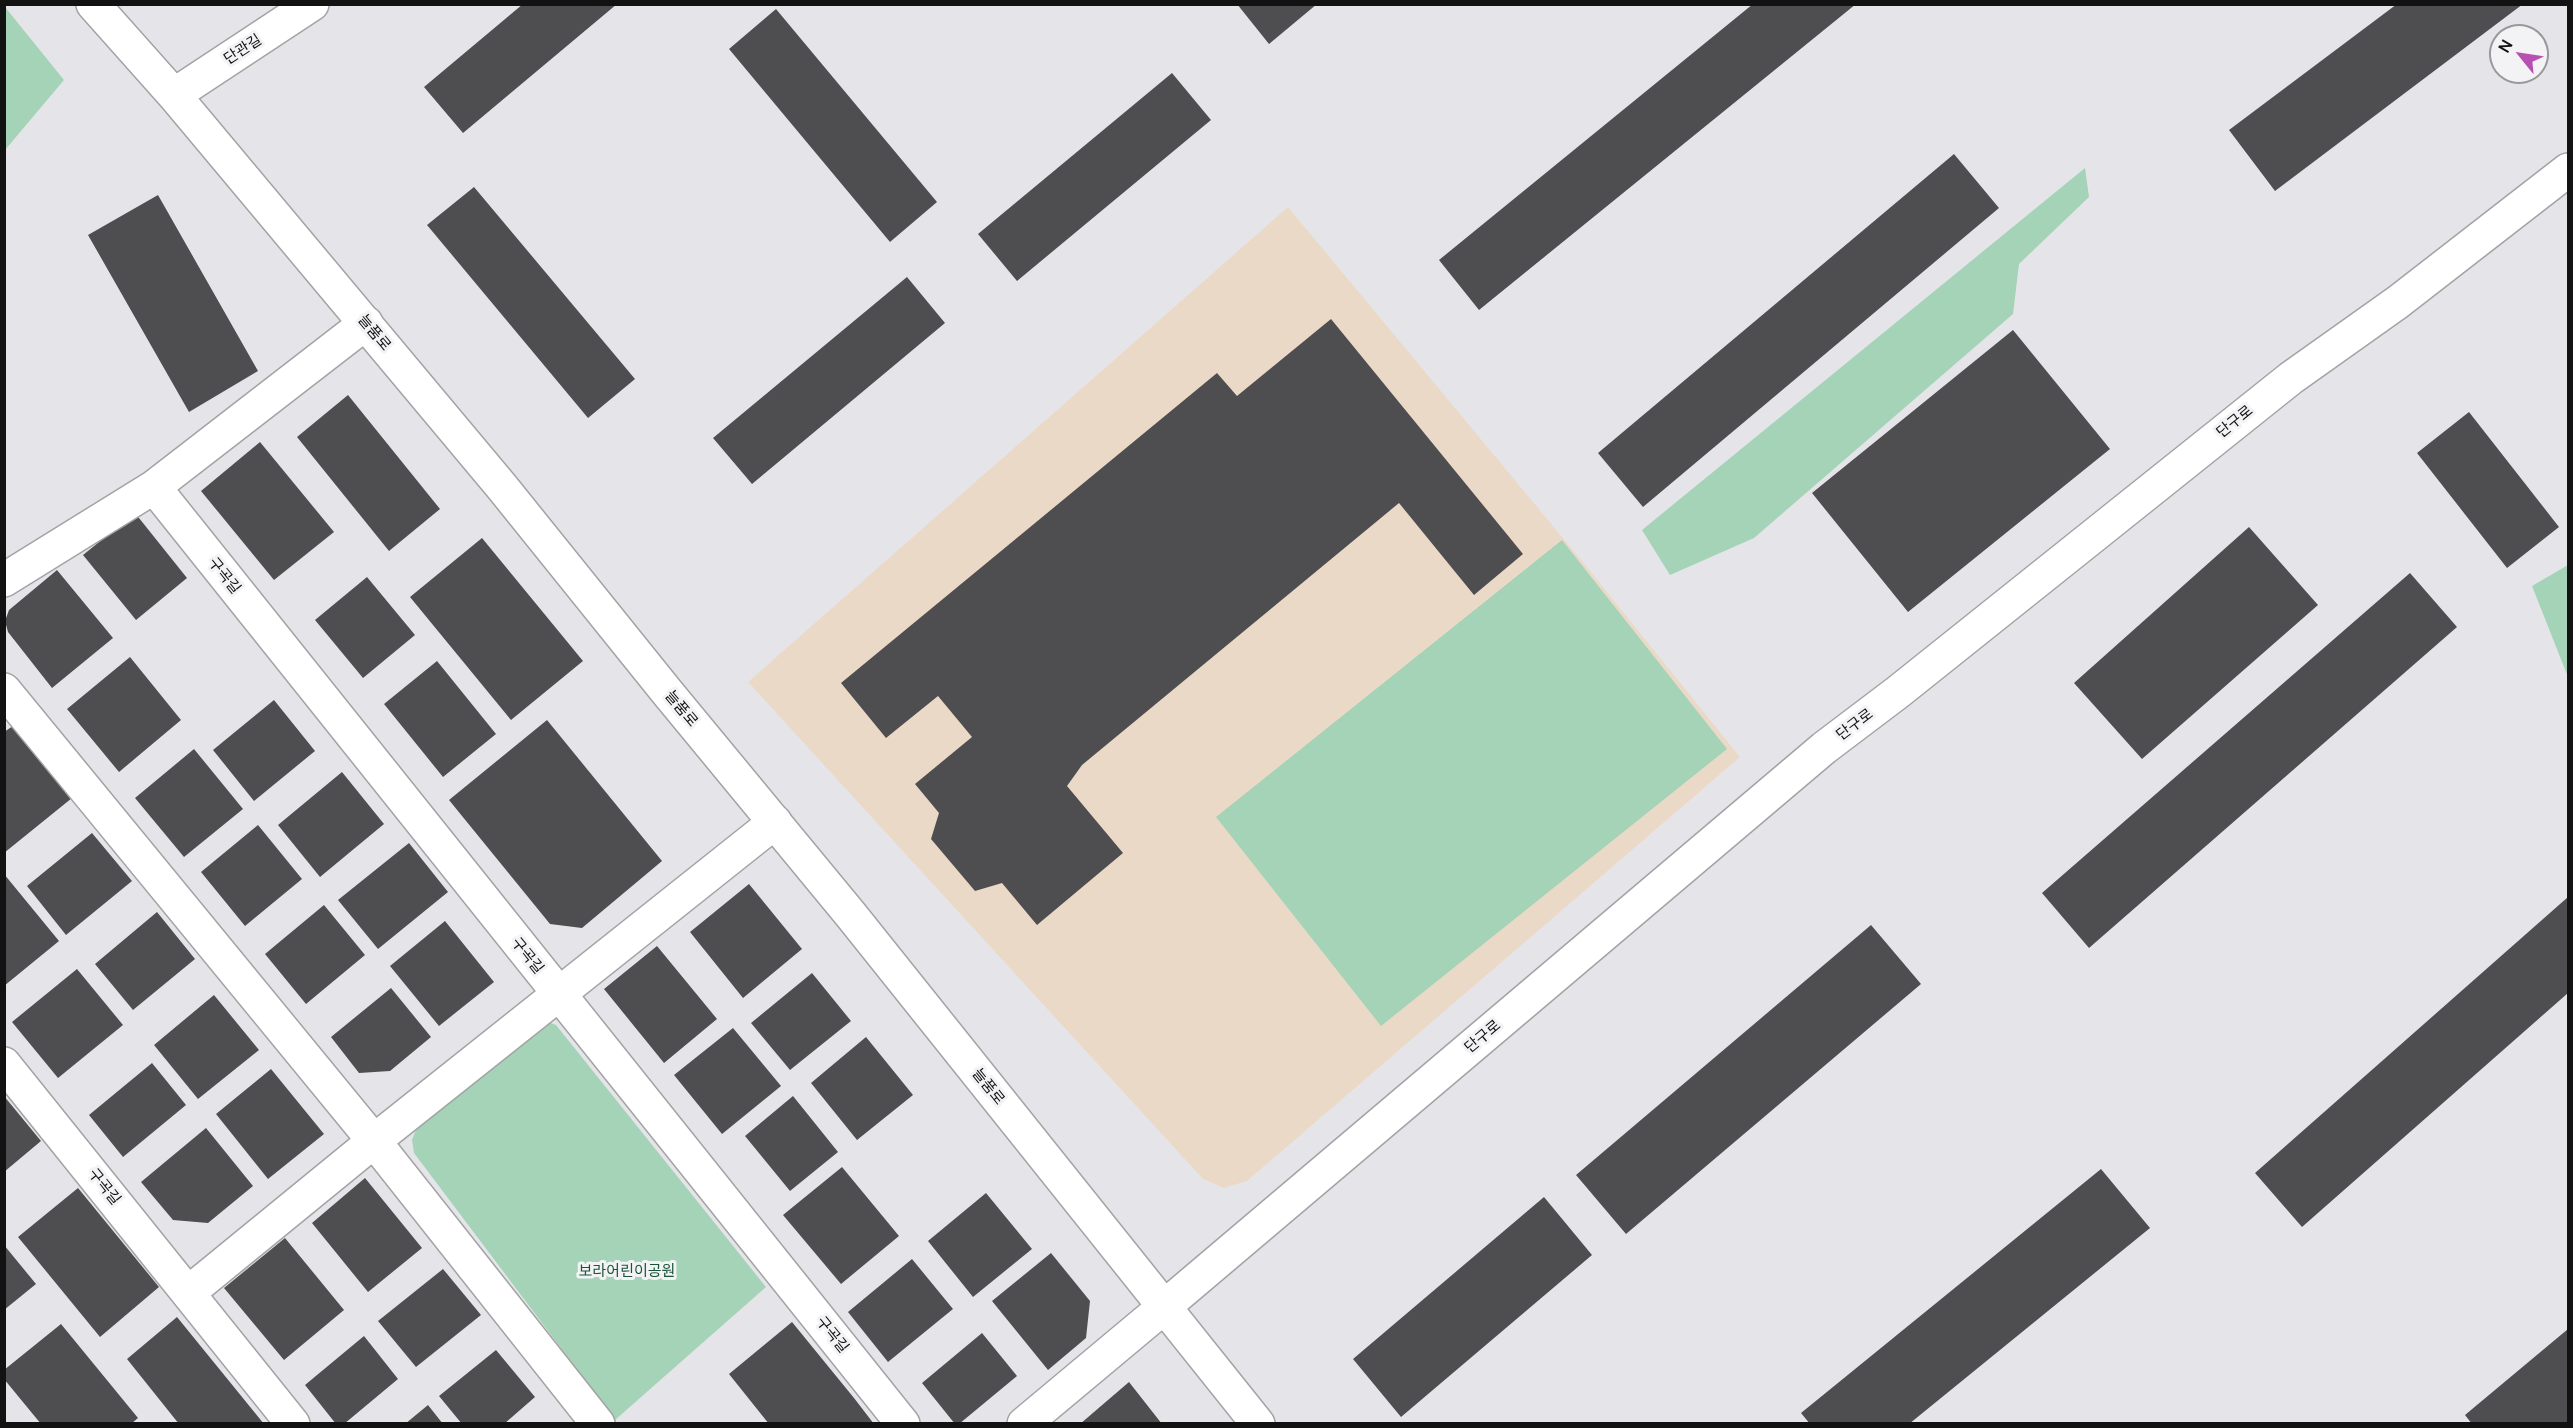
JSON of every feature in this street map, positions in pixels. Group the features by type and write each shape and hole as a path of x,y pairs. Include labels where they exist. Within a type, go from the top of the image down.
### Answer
{"street":[{"name":"늘품로","path":"93,4 174,95 366,323 775,822 1258,1424"},
{"name":"단관길","path":"174,95 312,4"},
{"name":"단구로","path":"1024,1424 1824,748 1898,692 2291,378 2398,302 2568,170"},
{"path":"4,580 154,487 366,323"},
{"name":"구곡길","path":"154,487 903,1424"},
{"path":"4,690 374,1141 598,1424"},
{"path":"188,1293 374,1141 775,822"},
{"name":"구곡길","path":"4,1064 293,1424"}],"shaded area":[{"path":"1288,207 1582,561 1740,757 1247,1181 1224,1188 1203,1179 748,682"}],"green space":[{"path":"5,7 64,80 5,150"},
{"path":"2085,168 2089,197 2019,264 2013,314 1754,538 1670,575 1642,530"},
{"path":"1562,540 1727,749 1381,1026 1216,817"},
{"path":"2568,565 2568,677 2532,586"},
{"name":"보라어린이공원","path":"548,1022 556,1025 766,1287 615,1420 414,1153 412,1140 417,1127"}],"building":[{"path":"523,4 617,4 463,133 424,87"},
{"path":"1237,4 1317,4 1269,44"},
{"path":"1753,4 1856,4 1479,310 1439,260"},
{"path":"2397,4 2523,4 2496,24 2489,24 2489,30 2275,191 2229,130"},
{"path":"776,9 937,202 890,242 729,49"},
{"path":"1172,73 1211,120 1017,281 978,234"},
{"path":"1954,154 1999,208 1643,507 1598,453"},
{"path":"474,187 635,379 588,418 427,225"},
{"path":"158,195 258,371 189,412 88,235"},
{"path":"907,277 945,323 752,484 713,438"},
{"path":"1331,319 1523,554 1474,595 1399,503 1082,765 1067,786 1123,853 1037,925 1002,883 975,891 931,839 939,813 915,784 972,737 938,696 886,738 841,683 1217,373 1237,396"},
{"path":"2013,330 2110,449 1908,612 1812,493"},
{"path":"348,395 440,509 389,551 297,437"},
{"path":"2469,412 2559,527 2507,568 2417,453"},
{"path":"260,442 334,532 274,580 201,491"},
{"path":"135,513 187,578 136,620 83,555"},
{"path":"2249,527 2318,605 2142,759 2074,683"},
{"path":"482,538 583,661 511,720 410,597"},
{"path":"57,570 113,638 52,688 8,632 5,621 9,610"},
{"path":"2410,573 2457,627 2089,948 2042,893"},
{"path":"367,577 415,635 363,678 315,620"},
{"path":"130,657 181,720 119,772 67,709"},
{"path":"437,661 496,734 443,777 384,704"},
{"path":"274,700 315,751 254,801 213,750"},
{"path":"547,720 662,861 582,928 550,924 449,800"},
{"path":"13,726 72,798 4,853 4,732"},
{"path":"194,749 243,809 184,857 135,798"},
{"path":"342,772 384,824 320,877 278,825"},
{"path":"258,825 302,879 245,926 201,872"},
{"path":"92,833 132,881 66,935 27,886"},
{"path":"409,843 448,892 378,949 338,900"},
{"path":"4,874 59,941 4,986"},
{"path":"749,884 802,949 743,998 690,932"},
{"path":"2568,897 2568,993 2302,1227 2255,1173"},
{"path":"324,905 365,955 306,1004 265,954"},
{"path":"157,912 195,959 133,1010 95,964"},
{"path":"445,921 494,982 439,1026 390,966"},
{"path":"1871,925 1921,984 1626,1234 1576,1175"},
{"path":"657,946 717,1019 664,1063 604,989"},
{"path":"77,969 123,1025 58,1078 12,1022"},
{"path":"812,973 851,1021 790,1070 751,1023"},
{"path":"391,988 431,1037 390,1071 359,1073 331,1037"},
{"path":"214,995 259,1050 198,1099 154,1045"},
{"path":"733,1028 781,1086 722,1134 674,1075"},
{"path":"866,1037 913,1095 857,1140 811,1083"},
{"path":"152,1063 186,1105 123,1157 89,1115"},
{"path":"271,1069 324,1134 268,1179 216,1114"},
{"path":"4,1096 41,1141 4,1172"},
{"path":"793,1096 838,1152 790,1191 745,1136"},
{"path":"206,1128 253,1186 208,1223 173,1220 141,1182"},
{"path":"842,1167 899,1236 841,1284 783,1215"},
{"path":"2101,1169 2150,1228 1909,1424 1810,1424 1801,1413"},
{"path":"365,1178 422,1248 368,1292 312,1223"},
{"path":"78,1188 159,1287 100,1337 18,1237"},
{"path":"986,1193 1032,1249 973,1297 928,1241"},
{"path":"1544,1197 1592,1255 1401,1417 1353,1359"},
{"path":"285,1238 344,1310 284,1360 224,1288"},
{"path":"4,1245 36,1284 4,1310"},
{"path":"1051,1253 1090,1301 1086,1338 1048,1370 992,1301"},
{"path":"912,1259 953,1309 888,1362 848,1312"},
{"path":"443,1269 481,1315 416,1367 378,1321"},
{"path":"177,1317 264,1424 179,1424 127,1359"},
{"path":"792,1322 874,1424 769,1424 729,1374"},
{"path":"61,1324 138,1418 131,1424 41,1424 4,1379 4,1370"},
{"path":"2568,1329 2568,1423 2472,1424 2465,1415"},
{"path":"982,1333 1017,1376 959,1424 955,1424 922,1383"},
{"path":"364,1336 398,1379 344,1424 336,1424 305,1385"},
{"path":"496,1350 535,1397 504,1424 462,1424 439,1396"},
{"path":"1129,1382 1162,1424 1080,1424"},
{"path":"428,1405 443,1424 405,1424"}]}
